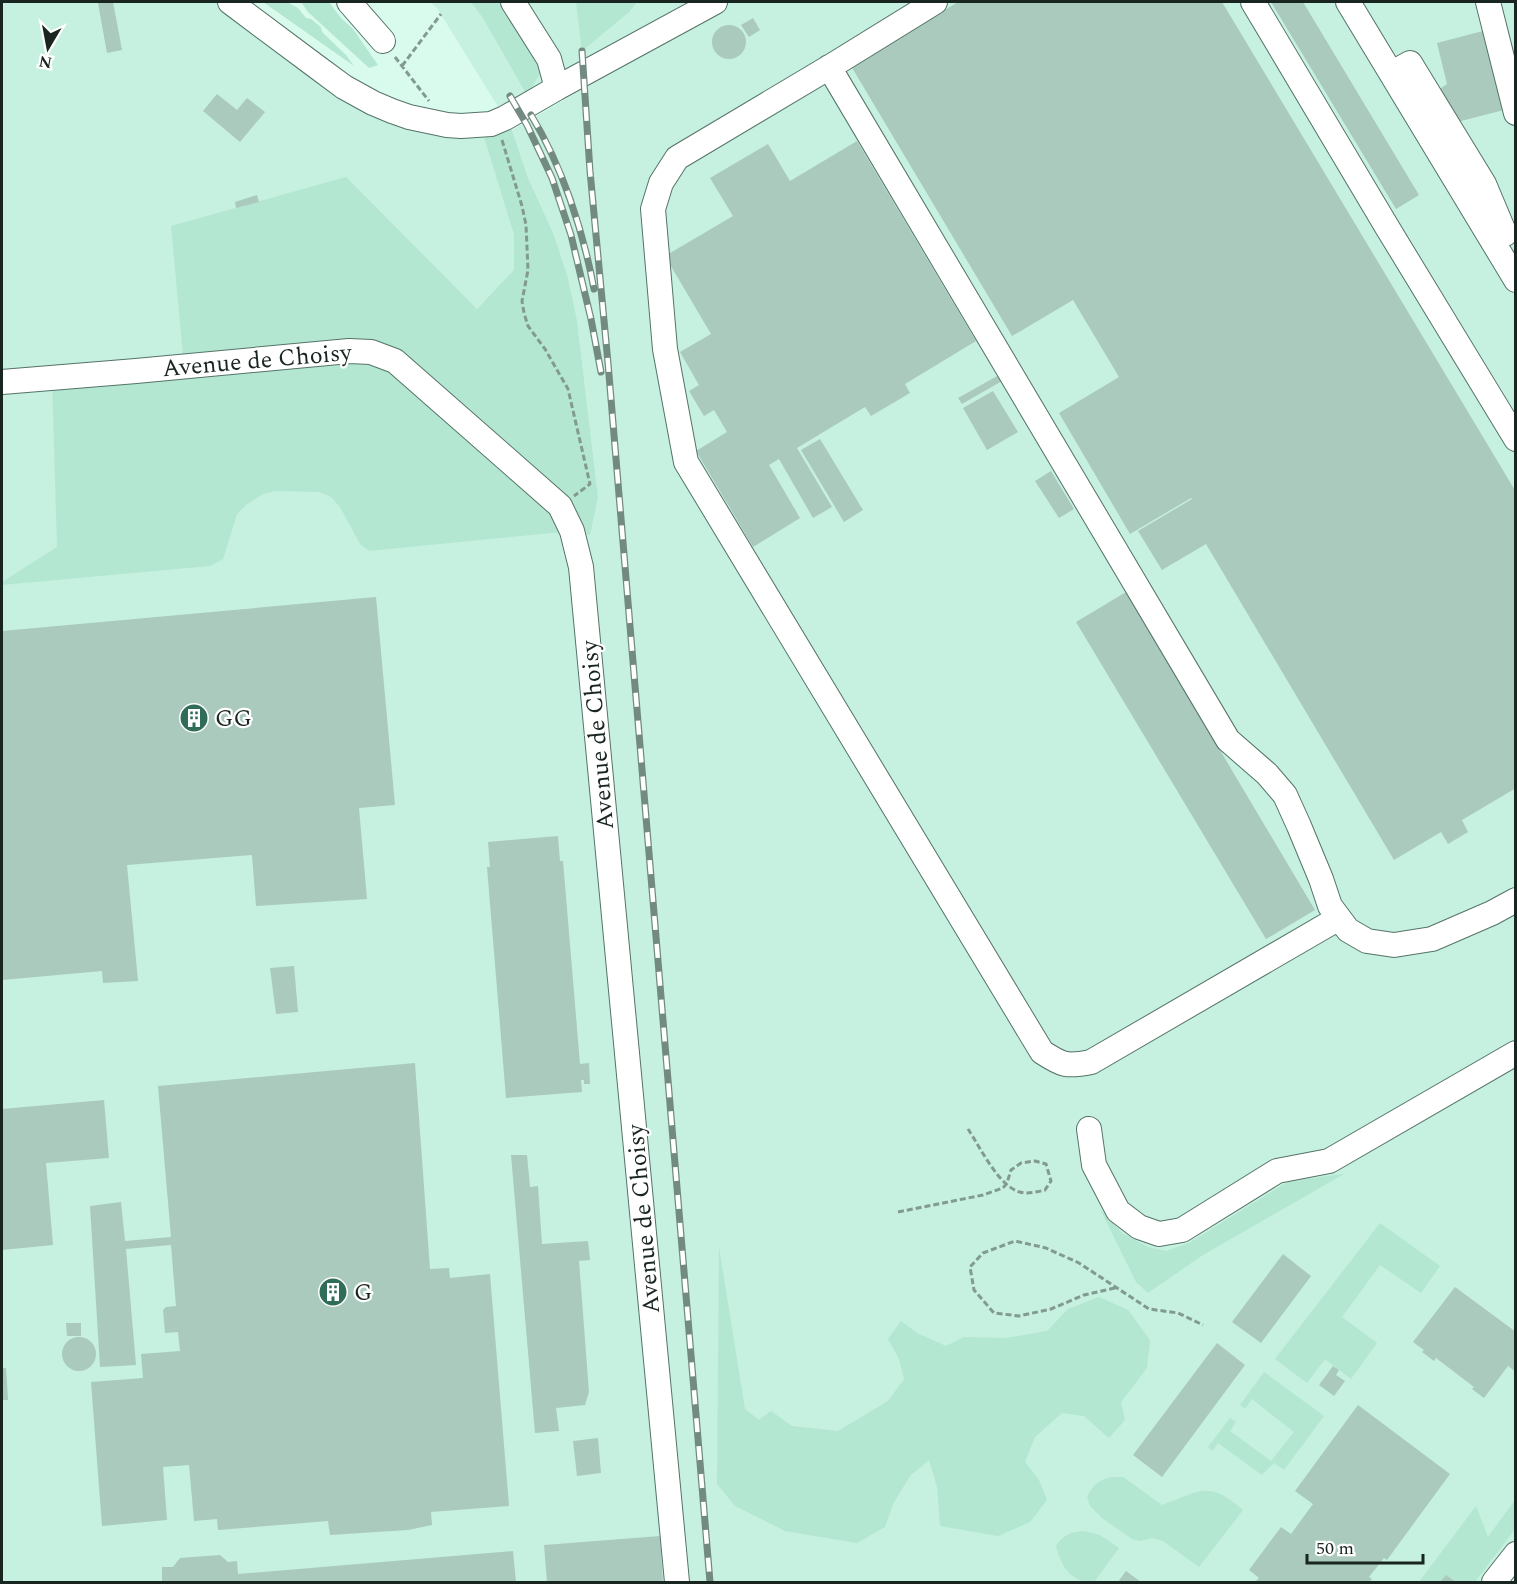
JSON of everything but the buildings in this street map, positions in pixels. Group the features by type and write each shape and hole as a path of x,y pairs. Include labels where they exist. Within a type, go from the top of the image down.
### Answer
{"street":[{"path":"230,2 354,92 392,111 409,117 447,124 480,125 491,124 506,118 712,2"},
{"path":"349,2 383,41"},
{"path":"513,2 549,59 557,88"},
{"path":"935,2 677,158 662,183 653,209 663,326 665,349 686,462 1042,1052 1060,1063 1074,1065 1091,1062 1339,918"},
{"path":"1252,2 1515,439"},
{"path":"1348,2 1392,73 1504,235 1515,280"},
{"path":"1488,2 1508,54 1515,113"},
{"path":"829,68 1228,740 1267,774 1285,795 1321,879 1330,906 1348,930 1367,941 1394,945 1432,939 1492,913 1515,900"},
{"name":"Avenue de Choisy","path":"2,382 349,351 371,352 395,361 560,506 572,531 581,565 676,1582"},
{"path":"1089,1129 1094,1165 1118,1211 1139,1227 1159,1234 1182,1230 1277,1171 1329,1161 1515,1053"},
{"path":"1494,1582 1515,1554"}],"path":[{"path":"402,66 441,14"},
{"path":"383,41 447,124"},
{"path":"496,122 526,225 528,270 522,301 524,313 528,326 545,349 568,389 590,484 560,506"},
{"path":"898,1212 983,1195 1003,1188 1007,1183 1011,1170 1021,1163 1035,1161 1046,1164 1052,1180 1045,1190 1032,1193 1017,1191 1007,1183 998,1177 968,1129"},
{"path":"1115,1287 1084,1295 1051,1309 1019,1316 994,1313 974,1290 970,1267 983,1253 1015,1241 1046,1248 1080,1263 1149,1309 1178,1313 1203,1325"}],"shaded area":[{"path":"2,2 230,2 344,87 480,125 514,235 514,271 477,309 589,534 598,497 577,320 568,278 554,235 528,178 512,130 592,84 584,74 505,118 437,8 430,2 1515,2 1515,1582 2,1582"},
{"path":"263,2 287,2 298,8 306,18 321,27 322,32 354,66"},
{"path":"301,2 329,2 353,29 378,65 369,68 308,12"},
{"path":"471,2 513,2 549,59 527,95 483,18"},
{"path":"576,2 637,2 629,12 582,51"},
{"path":"505,118 512,130 528,178 554,235 568,278 577,320 598,497 590,535 572,531 369,551 360,544 340,507 331,497 319,492 275,491 263,494 237,514 223,559 210,566 2,585 2,582 57,547 52,378 184,366 171,226 346,177 477,309 514,270 514,235 480,125"},
{"path":"1344,1174 1203,1255 1148,1293 1136,1282 1100,1209 1122,1233 1148,1247 1166,1251 1189,1243 1289,1181"},
{"path":"1380,1223 1440,1266 1421,1293 1380,1265 1342,1317 1377,1343 1351,1379 1325,1359 1307,1383 1275,1359"},
{"path":"719,1247 745,1409 759,1420 771,1411 792,1426 838,1431 888,1401 904,1379 899,1359 888,1339 901,1321 917,1333 946,1346 964,1337 1006,1338 1047,1331 1068,1309 1099,1297 1128,1310 1150,1340 1147,1368 1121,1402 1125,1420 1109,1438 1084,1416 1062,1413 1035,1437 1025,1462 1039,1480 1047,1500 1030,1522 998,1536 940,1526 937,1487 929,1460 910,1476 893,1504 885,1527 857,1543 785,1531 735,1506 717,1484"},
{"path":"1264,1372 1324,1416 1284,1470 1274,1463 1262,1475 1218,1443 1212,1451 1208,1447 1230,1418 1236,1422 1230,1431 1271,1461 1294,1432 1252,1399 1245,1409 1240,1405"},
{"path":"1112,1477 1123,1477 1162,1505 1195,1493 1212,1491 1231,1500 1243,1510 1199,1567 1163,1541 1152,1538 1141,1541 1132,1539 1102,1518 1090,1506 1087,1496 1092,1488 1100,1481"},
{"path":"1515,1500 1515,1529 1475,1582 1419,1582 1476,1506 1488,1537"},
{"path":"1084,1531 1100,1535 1119,1548 1094,1582 1079,1580 1068,1572 1056,1546 1068,1534"}],"railway":[{"path":"582,51 590,171 710,1582"},
{"path":"510,96 527,125 552,178 571,235 601,372"},
{"path":"531,115 552,155 570,199 584,244 594,289"}],"place":[{"name":"GG","path":"194,718"},
{"name":"G","path":"333,1292"}]}
